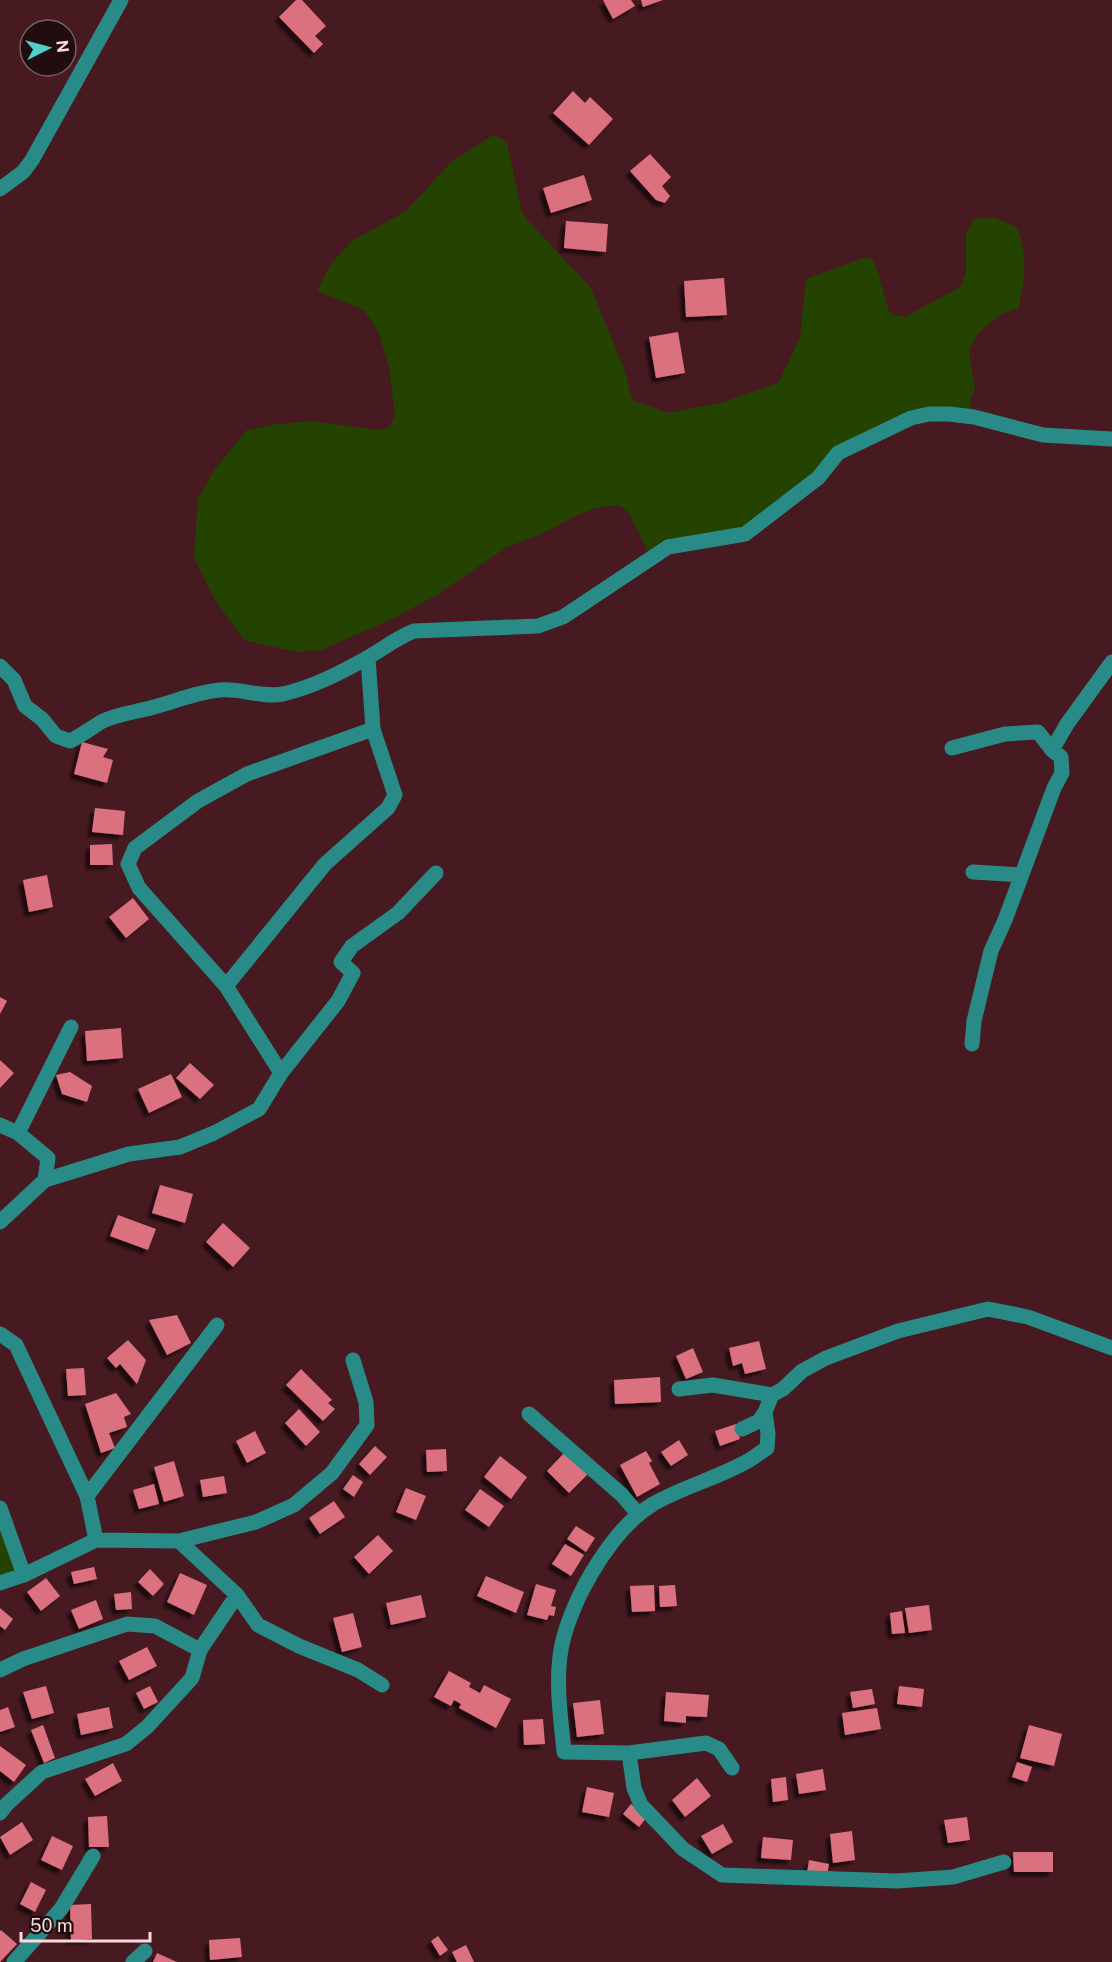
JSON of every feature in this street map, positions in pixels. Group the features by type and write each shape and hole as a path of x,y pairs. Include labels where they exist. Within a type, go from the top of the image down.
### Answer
{"street":[{"path":"0,189 23,172 32,160 121,0"},
{"path":"0,666 14,680 25,706 42,719 56,736 70,741 87,733 102,722 170,703 198,692 224,689 266,696 283,694 320,683 368,658 398,637 414,631 538,626 563,617 668,547 745,534 818,478 838,453 911,418 929,414 949,414 974,417 1043,435 1112,439"},
{"path":"226,986 324,864 388,808 395,795 373,729 368,658"},
{"path":"1052,750 1067,724 1112,662"},
{"path":"281,1073 226,986 139,888 128,864 135,848 198,801 248,774 373,729"},
{"path":"952,748 1005,734 1038,732 1061,758 1062,773 1054,788 1005,920 991,951 974,1021 972,1044"},
{"path":"973,872 1021,875"},
{"path":"0,1222 45,1179 129,1154 180,1147 214,1133 259,1109 281,1073 338,1001 353,973 341,962 352,946 399,913 436,873"},
{"path":"18,1134 71,1027"},
{"path":"0,1125 18,1134 48,1158 45,1179"},
{"path":"679,1389 713,1385 772,1395 783,1389 802,1371 850,1348 898,1331 988,1309 1028,1317 1112,1347"},
{"path":"87,1496 217,1325"},
{"path":"0,1334 16,1345 87,1496 96,1540"},
{"path":"0,1583 24,1575 96,1540 180,1541 256,1522 294,1505 332,1473 367,1425 366,1402 353,1360"},
{"path":"742,1430 759,1420 772,1395"},
{"path":"732,1768 719,1749 706,1743 629,1753 564,1752 558,1681 560,1654 570,1618 594,1569 616,1537 638,1515 676,1491 742,1465 767,1448 765,1412"},
{"path":"529,1414 622,1495 638,1515"},
{"path":"0,1508 24,1575"},
{"path":"180,1541 237,1595 258,1625 299,1646 358,1670 382,1685"},
{"path":"0,1813 42,1772 126,1744 147,1728 192,1678 200,1650 237,1595"},
{"path":"0,1670 23,1659 127,1624 155,1626 200,1650"},
{"path":"629,1753 634,1788 641,1805 683,1849 722,1875 897,1881 954,1877 1004,1862"},
{"path":"14,1962 61,1909 93,1856"},
{"path":"133,1962 144,1951"}],"green space":[{"path":"493,135 507,142 522,214 591,288 625,371 632,400 668,413 724,402 779,382 800,337 806,279 863,258 870,258 875,263 889,311 896,316 905,317 960,287 966,273 966,234 974,219 995,218 1017,227 1024,258 1019,308 1001,314 977,334 969,352 975,387 970,403 974,417 929,414 838,453 745,534 651,557 629,513 618,505 596,508 577,515 542,534 507,547 437,595 388,621 321,650 297,652 244,640 216,602 194,558 198,499 215,469 247,430 310,421 378,430 390,427 395,416 389,367 379,333 364,310 317,291 331,264 352,241 406,211 450,163"},
{"path":"0,1528 24,1575 0,1583"}],"building":[{"path":"296,0 302,0 326,26 315,36 323,44 314,53 279,17"},
{"path":"603,0 631,0 635,6 613,19"},
{"path":"641,0 663,0 643,7"},
{"path":"573,91 585,103 590,97 613,119 589,145 553,113"},
{"path":"650,154 671,177 662,186 670,196 665,203 656,200 630,171"},
{"path":"584,175 592,200 551,213 543,188"},
{"path":"566,221 608,224 606,252 564,248"},
{"path":"724,278 727,315 686,317 684,281"},
{"path":"678,332 685,373 656,378 649,337"},
{"path":"82,742 108,749 103,757 113,760 107,783 74,774"},
{"path":"95,808 125,811 123,835 92,832"},
{"path":"112,844 113,865 90,865 90,845"},
{"path":"47,875 53,907 29,912 23,880"},
{"path":"133,898 149,919 126,938 109,917"},
{"path":"0,997 7,1001 0,1014"},
{"path":"121,1028 123,1058 87,1061 85,1031"},
{"path":"0,1060 14,1073 0,1088"},
{"path":"190,1063 214,1085 200,1099 176,1078"},
{"path":"70,1072 92,1086 87,1102 62,1094 56,1075"},
{"path":"171,1074 182,1097 149,1113 138,1089"},
{"path":"160,1185 193,1194 185,1223 152,1213"},
{"path":"118,1215 156,1229 148,1250 110,1236"},
{"path":"223,1223 250,1248 233,1267 206,1242"},
{"path":"177,1315 191,1343 167,1355 149,1320"},
{"path":"128,1340 146,1360 137,1384 120,1364 116,1368 107,1358"},
{"path":"759,1341 766,1369 745,1374 742,1363 733,1366 729,1348"},
{"path":"693,1348 703,1372 686,1379 676,1356"},
{"path":"84,1368 86,1395 68,1396 66,1369"},
{"path":"301,1369 332,1400 328,1403 335,1409 323,1421 286,1385"},
{"path":"660,1377 661,1402 615,1404 614,1380"},
{"path":"116,1393 131,1414 124,1417 127,1427 109,1433 115,1448 101,1453 85,1404"},
{"path":"299,1409 320,1432 306,1446 285,1423"},
{"path":"736,1424 740,1439 720,1446 715,1431"},
{"path":"255,1431 266,1453 247,1463 236,1441"},
{"path":"679,1440 688,1455 671,1466 661,1452"},
{"path":"375,1446 387,1457 370,1475 359,1464"},
{"path":"446,1449 447,1471 427,1472 426,1450"},
{"path":"566,1451 588,1474 569,1493 547,1471"},
{"path":"646,1451 652,1461 649,1463 660,1484 637,1497 620,1465"},
{"path":"500,1456 527,1477 511,1499 484,1477"},
{"path":"174,1461 184,1496 164,1502 154,1467"},
{"path":"353,1475 363,1482 354,1497 343,1489"},
{"path":"224,1476 227,1493 203,1497 200,1480"},
{"path":"154,1484 159,1504 139,1509 133,1490"},
{"path":"406,1488 426,1496 416,1520 396,1512"},
{"path":"480,1489 504,1506 489,1527 465,1510"},
{"path":"334,1501 345,1517 320,1534 309,1518"},
{"path":"576,1526 595,1538 586,1552 567,1539"},
{"path":"378,1535 393,1551 369,1574 354,1557"},
{"path":"565,1544 584,1555 571,1576 552,1564"},
{"path":"94,1567 97,1579 74,1584 71,1572"},
{"path":"150,1569 164,1584 153,1596 138,1582"},
{"path":"180,1573 207,1585 194,1615 167,1602"},
{"path":"486,1576 524,1592 516,1613 477,1596"},
{"path":"46,1578 60,1596 41,1611 27,1592"},
{"path":"536,1584 556,1590 551,1606 556,1607 554,1616 549,1615 547,1620 527,1615"},
{"path":"654,1585 655,1611 632,1612 630,1586"},
{"path":"675,1585 677,1606 660,1607 659,1586"},
{"path":"131,1592 132,1609 116,1610 114,1594"},
{"path":"421,1595 426,1617 391,1625 386,1603"},
{"path":"96,1600 103,1619 79,1629 71,1610"},
{"path":"929,1605 932,1630 909,1633 905,1608"},
{"path":"0,1608 13,1619 5,1630 0,1626"},
{"path":"902,1611 905,1633 892,1634 890,1613"},
{"path":"353,1613 362,1647 342,1652 333,1618"},
{"path":"147,1647 157,1666 129,1680 119,1661"},
{"path":"449,1671 471,1683 469,1687 480,1693 484,1685 511,1699 496,1728 459,1708 461,1704 454,1700 451,1706 434,1697"},
{"path":"46,1686 54,1713 32,1719 23,1692"},
{"path":"150,1686 158,1702 144,1709 136,1693"},
{"path":"899,1686 924,1689 922,1707 897,1704"},
{"path":"872,1689 875,1704 853,1708 850,1692"},
{"path":"666,1692 709,1695 707,1717 686,1716 686,1723 664,1721"},
{"path":"600,1700 604,1734 577,1737 573,1703"},
{"path":"8,1707 15,1727 0,1732 0,1710"},
{"path":"109,1707 113,1728 81,1735 77,1714"},
{"path":"877,1708 881,1729 845,1735 842,1713"},
{"path":"543,1719 545,1744 524,1745 523,1720"},
{"path":"43,1725 55,1758 44,1763 31,1730"},
{"path":"1029,1725 1062,1734 1054,1766 1020,1758"},
{"path":"0,1746 26,1765 14,1782 0,1771"},
{"path":"1017,1762 1032,1767 1027,1782 1012,1777"},
{"path":"113,1763 122,1781 95,1796 85,1779"},
{"path":"823,1769 826,1790 799,1794 796,1774"},
{"path":"786,1777 788,1800 773,1802 771,1779"},
{"path":"697,1778 711,1796 685,1817 672,1800"},
{"path":"587,1787 614,1793 609,1817 582,1812"},
{"path":"631,1804 647,1817 639,1827 623,1814"},
{"path":"107,1816 109,1847 89,1847 88,1817"},
{"path":"967,1817 970,1840 948,1843 944,1820"},
{"path":"22,1822 33,1840 10,1855 0,1837"},
{"path":"723,1824 733,1842 712,1854 701,1836"},
{"path":"852,1831 855,1860 833,1863 830,1834"},
{"path":"52,1836 73,1846 62,1870 41,1860"},
{"path":"763,1837 793,1840 791,1860 761,1858"},
{"path":"1013,1852 1053,1852 1053,1872 1014,1872"},
{"path":"809,1860 829,1864 827,1876 807,1873"},
{"path":"31,1882 46,1890 35,1912 20,1904"},
{"path":"91,1904 92,1939 71,1940 70,1905"},
{"path":"0,1931 17,1944 0,1962"},
{"path":"438,1936 448,1950 440,1956 431,1941"},
{"path":"240,1938 242,1957 210,1960 209,1940"},
{"path":"466,1945 474,1962 457,1962 452,1952"},
{"path":"157,1953 177,1962 153,1962"}]}
